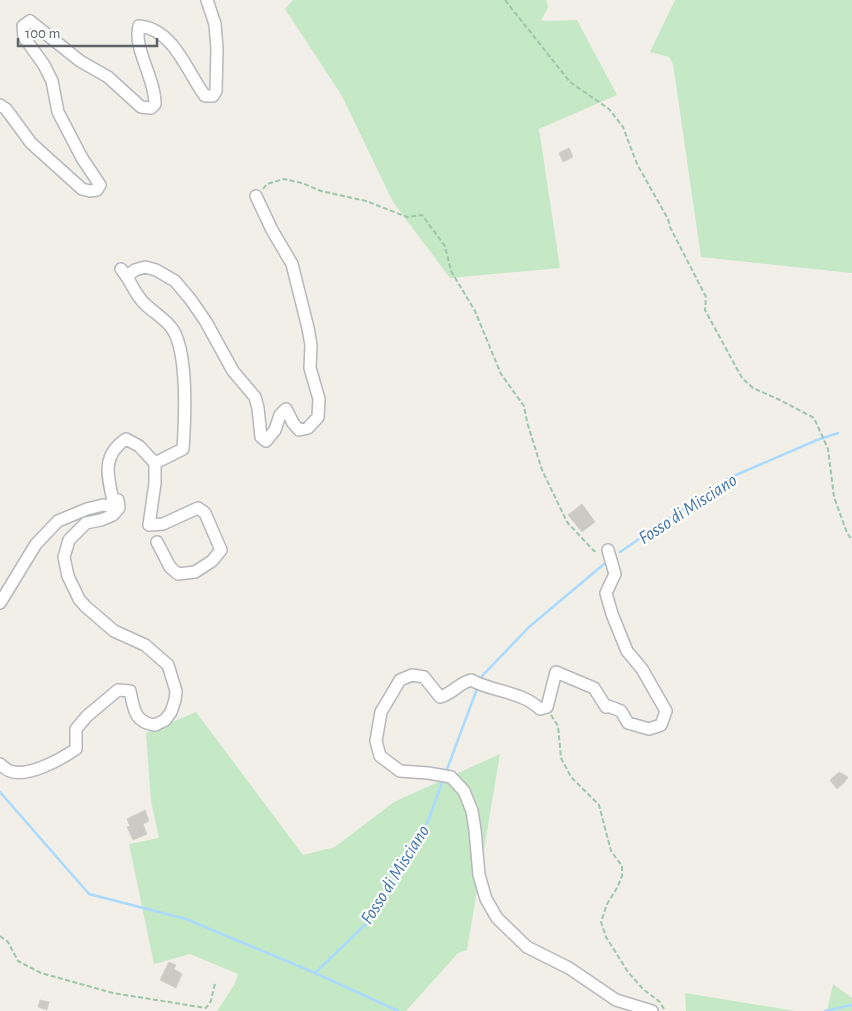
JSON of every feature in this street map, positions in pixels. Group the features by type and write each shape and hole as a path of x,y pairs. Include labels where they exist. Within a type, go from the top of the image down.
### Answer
{"street":[{"path":"0,105 6,109 31,143 82,189 97,190 100,185 82,158 58,112 52,81 24,36 23,26 30,21 74,56 108,77 141,107 151,108 155,104 155,93 139,45 137,34 139,26 150,27 170,43 183,59 205,96 214,96 216,91 217,49 215,24 207,0"},
{"path":"155,464 184,449 184,392 180,345 173,330 158,314 145,305 134,291 124,273 145,267 156,270 175,281 206,322 233,371 255,397 258,408 260,436 266,441 275,430 280,415 286,409 299,430 308,428 318,417 319,399 310,368 310,345 292,264 272,230 256,196"},
{"path":"0,603 36,544 58,521 88,509 103,505 109,506 113,500 108,478 108,462 117,445 126,439 139,446 155,464 155,484 149,525 163,524 198,508 205,513 221,550 212,561 195,572 178,574 170,567 156,542"},
{"path":"0,764 9,771 25,772 59,761 76,749 76,729 87,716 118,690 130,691 135,714 145,724 155,726 165,720 171,712 176,691 168,665 146,645 114,631 98,618 79,599 68,576 64,557 70,540 86,523 113,515 119,508 118,500 113,500"},
{"path":"608,550 615,574 606,593 612,614 627,652 642,669 666,711 661,725 649,729 628,723 621,711 606,707 594,688 556,672 547,707 540,709 522,696 483,687 470,680 463,682 446,695 440,696 424,678 412,675 400,680 382,712 376,741 380,756 400,771 451,777 464,791 472,811 479,875 486,899 497,918 527,946 569,968 616,1000 652,1011"}],"path":[{"path":"505,0 570,82 609,109 623,127 637,164 668,219 706,297 705,310 742,378 753,388 814,418 828,449 834,497 847,533 852,540"},
{"path":"256,196 267,184 284,179 302,183 321,191 366,201 407,217 422,215 446,246 451,271 475,310 501,374 524,406 542,470 566,522 594,551 608,550"},
{"path":"547,707 558,726 561,758 571,777 599,806 611,851 622,866 622,876 607,904 601,922 606,937 628,972 644,990 660,1002 664,1009 662,1011"},
{"path":"0,936 8,942 18,961 33,969 41,973 113,993 206,1008 211,1001 215,983"}],"green space":[{"path":"293,0 546,0 548,7 541,21 577,20 617,95 539,129 560,268 450,278 393,202 342,96 285,9"},
{"path":"675,0 852,0 852,273 701,257 673,64 669,57 650,52"},
{"path":"196,712 303,855 335,847 394,802 500,754 467,950 458,953 406,1011 217,1011 235,984 238,974 190,954 154,964 129,844 159,838 151,801 146,733"},
{"path":"833,984 852,998 852,1011 827,1011"},
{"path":"685,993 795,1011 686,1011"}],"building":[{"path":"569,148 573,157 563,162 559,153"},
{"path":"582,504 595,522 582,532 568,515"},
{"path":"839,772 848,777 837,789 830,780"},
{"path":"145,810 149,821 143,824 147,834 133,840 127,827 130,826 127,819"},
{"path":"169,962 176,965 174,969 182,974 176,988 160,980"},
{"path":"40,1000 49,1002 47,1010 38,1007"}],"waterway":[{"name":"Fosso di Misciano","path":"620,552 729,478 817,440 838,433"},
{"name":"Fosso di Misciano","path":"480,681 483,675 529,627 604,564"},
{"name":"Fosso di Misciano","path":"446,772 478,686"},
{"name":"Fosso di Misciano","path":"0,792 89,894 186,919 315,973 370,920 428,821 443,780"},
{"path":"315,973 398,1011"},
{"path":"825,1011 852,1005"}]}
